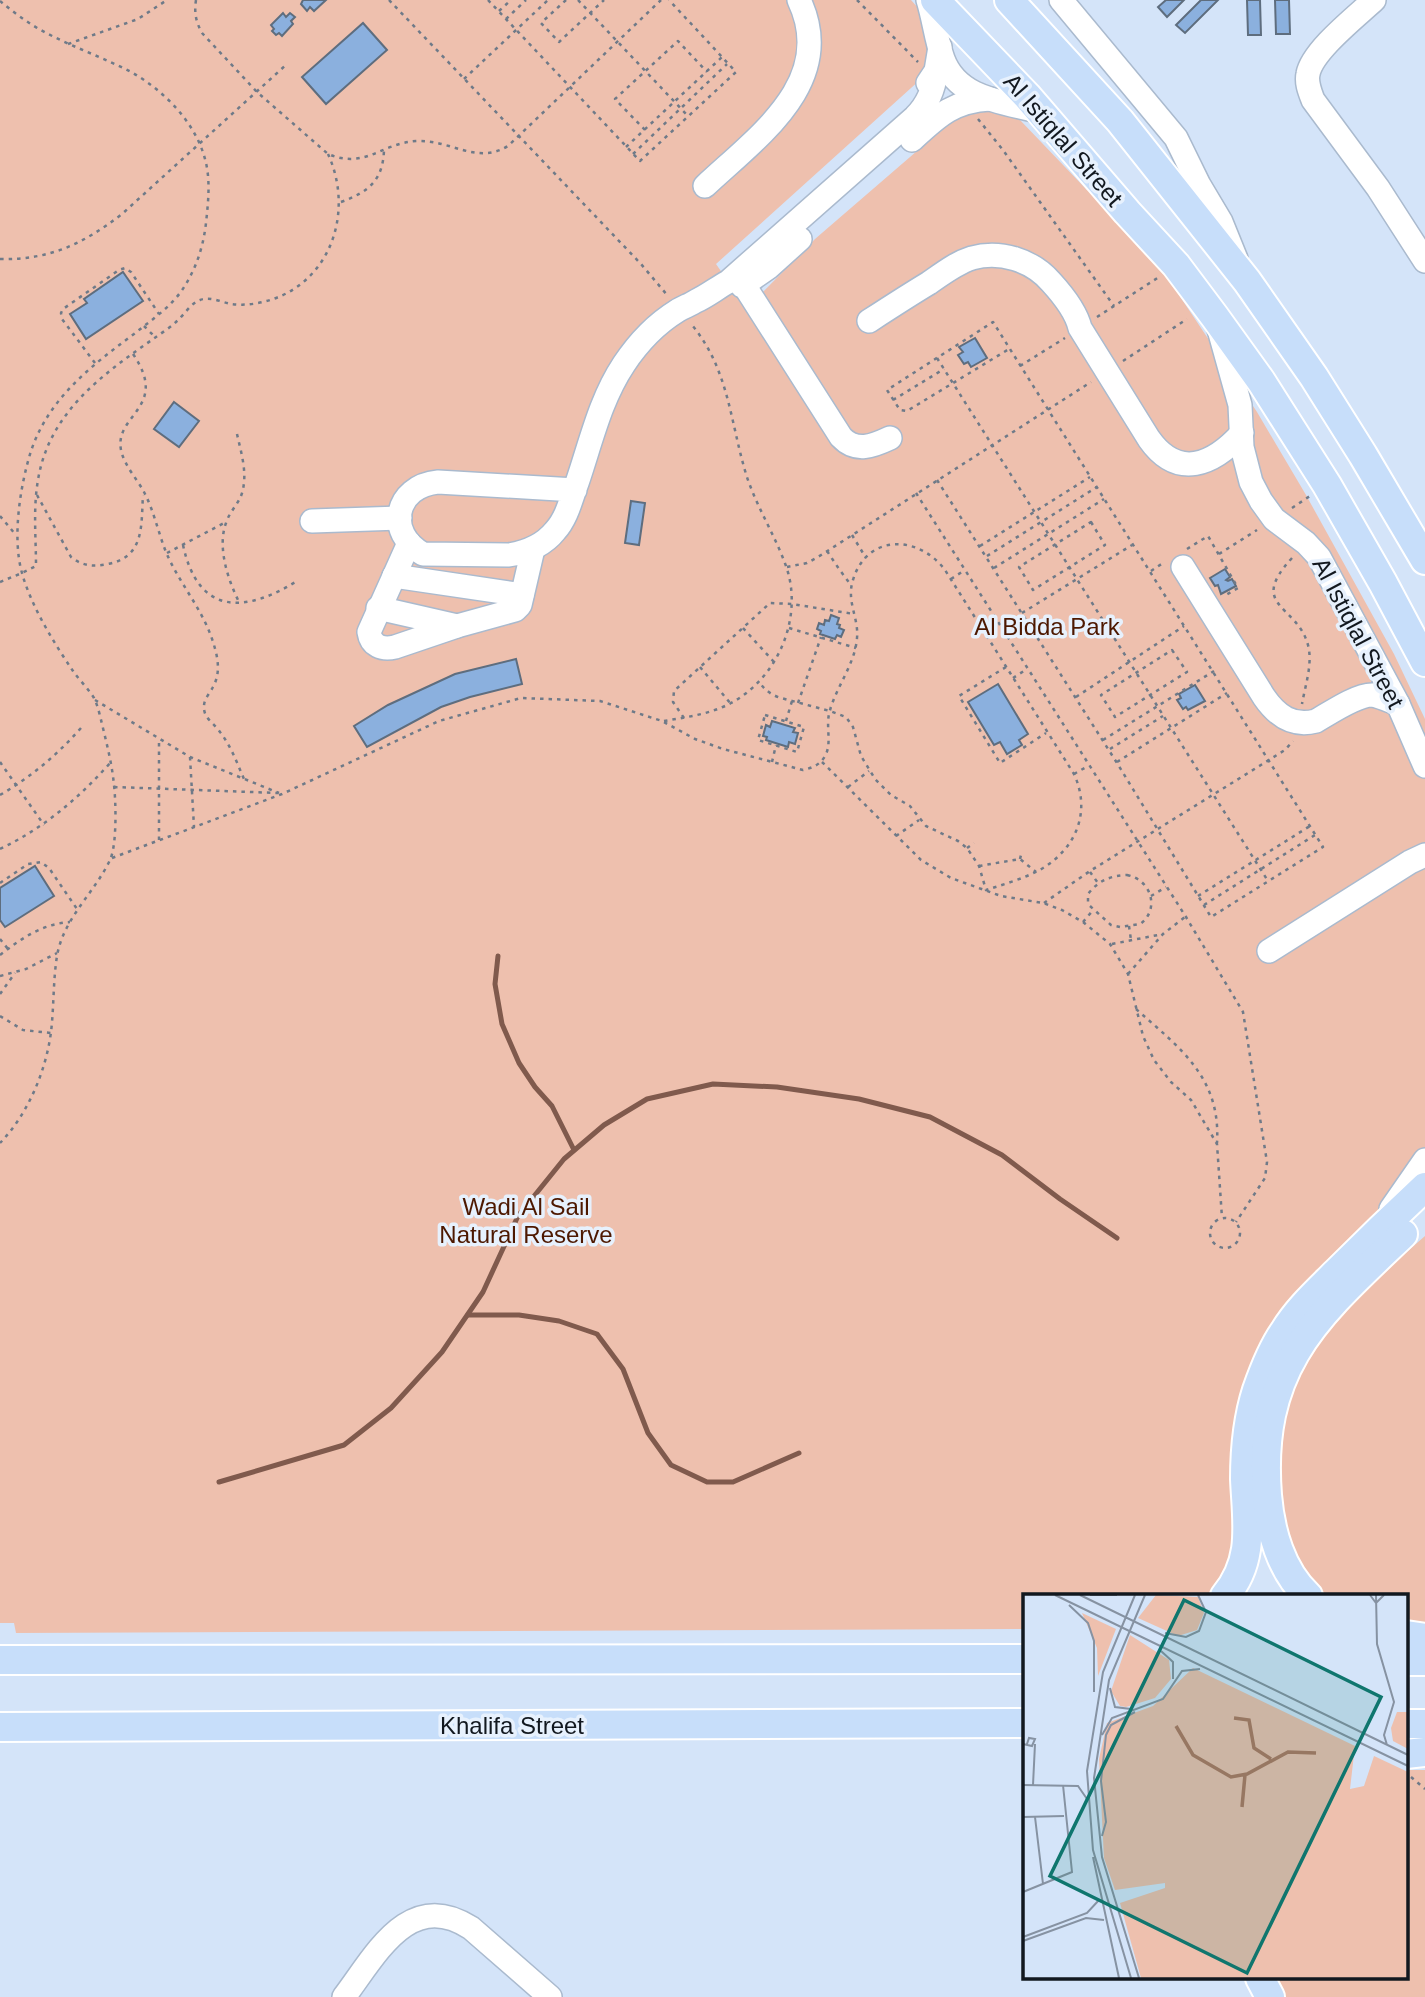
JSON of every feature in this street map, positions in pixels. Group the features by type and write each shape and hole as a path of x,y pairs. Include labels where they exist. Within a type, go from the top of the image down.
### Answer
{"main road":[{"name":"Al Istiqlal Street","path":"935,0 1041,112 1176,265 1211,311 1261,382 1327,485 1425,662"},
{"path":"1009,0 1120,121 1247,281 1314,377 1425,560"},
{"path":"1226,1594 1237,1578 1247,1550 1249,1532 1246,1450 1254,1401 1268,1362 1283,1332 1308,1300 1425,1187"},
{"path":"1306,1594 1292,1578 1281,1557 1268,1509 1265,1452 1277,1393 1296,1349 1316,1321 1425,1214"},
{"path":"0,1660 1023,1657"},
{"name":"Khalifa Street","path":"0,1727 1023,1723"},
{"path":"1261,1980 1270,1997"}],"street":[{"path":"705,186 777,118 800,86 807,61 809,38 799,0"},
{"path":"928,0 940,47 949,71 957,81 978,95 1041,112"},
{"path":"1374,0 1320,51 1312,62 1308,88 1313,100 1378,188 1425,261"},
{"path":"1067,4 1176,138 1225,229 1247,281"},
{"path":"575,489 428,483 410,493 404,502 400,518 402,532 414,549 423,554 509,555 533,549 544,542 560,525 575,489 605,397 637,347 679,309 728,282 915,117 929,99 933,88 940,47"},
{"path":"696,301 719,296 749,282 940,115 960,104 990,99"},
{"path":"872,325 964,261 976,257 999,256 1031,265 1048,279 1074,313 1080,328 1155,447 1169,459 1177,463 1194,463 1209,459 1227,449 1242,433"},
{"path":"749,282 841,438 851,445 867,447 888,435"},
{"name":"Al Istiqlal Street","path":"1211,311 1240,405 1244,461 1256,492 1274,519 1306,543 1319,557 1398,704 1425,766"},
{"path":"312,521 400,518"},
{"path":"409,543 376,612 379,625 389,633 416,639 515,610 520,606 533,549"},
{"path":"1179,569 1277,712 1296,722 1316,721 1364,696 1375,696 1398,704"},
{"path":"394,576 522,594"},
{"path":"376,612 457,626"},
{"path":"1269,951 1425,855"},
{"path":"1371,1238 1425,1160"},
{"path":"344,1997 397,1929 416,1918 439,1915 451,1917 471,1928 551,1997"}],"path":[{"path":"68,44 138,19 167,0"},
{"path":"195,0 195,13 202,33 257,92 328,153 338,158 356,160 414,141 429,141 478,154 499,151 508,146 662,0"},
{"path":"488,0 640,161 736,72 669,0"},
{"path":"499,11 511,0"},
{"path":"506,19 526,0"},
{"path":"464,79 548,0"},
{"path":"566,0 541,23 559,42 604,0"},
{"path":"578,0 688,116"},
{"path":"857,0 934,74"},
{"path":"0,1 38,29 132,73 154,87 188,123 199,143 209,188 204,241 194,270 178,295 159,314 95,363 53,405 40,429 30,454 16,535 22,573 54,641 95,700 190,757 282,794"},
{"path":"645,130 615,99 678,41 707,72"},
{"path":"626,147 722,57"},
{"path":"633,154 728,63"},
{"path":"0,259 37,258 68,249 97,234 287,64"},
{"path":"960,104 992,135 1114,306"},
{"path":"340,203 360,195 372,185 381,169 384,150"},
{"path":"0,582 36,566 36,492 41,464 60,424 91,386 174,324 195,302 202,299 248,305 273,298 298,285 319,264 338,224 340,203 337,177 328,153"},
{"path":"95,363 62,319 61,313 67,306 118,270 125,268 131,272 159,314"},
{"path":"787,568 807,563 827,551 1108,371 1211,311"},
{"path":"937,480 1117,763 1211,917 1323,847 993,323 887,390 900,410 907,411 1009,349"},
{"path":"144,326 155,337"},
{"path":"132,353 141,366 147,390 122,437 121,449 144,492 167,553 206,624 218,657 218,673 205,701 204,710 222,734 244,779"},
{"path":"937,358 1268,881"},
{"path":"893,401 944,369"},
{"path":"237,434 244,466 243,488 226,522 224,557 231,587 239,602"},
{"path":"980,547 1090,477"},
{"path":"986,557 1097,487"},
{"path":"36,492 71,557 79,563 97,566 118,562 133,550 140,534 144,492"},
{"path":"916,494 1186,917 1243,1012 1267,1162 1265,1178 1236,1222"},
{"path":"994,568 1104,499"},
{"path":"0,516 16,535"},
{"path":"167,553 226,522"},
{"path":"1091,523 1105,545 1033,590 1019,568 1055,545 1091,523"},
{"path":"852,535 866,558"},
{"path":"111,858 282,794 439,721 521,698 600,701 663,721 695,739 723,749 803,770 810,769 821,762 828,747 830,711 856,648 857,626 850,595 851,584 866,558 885,546 901,543 918,547 933,556 951,579 1079,784 1082,803 1080,822 1077,832 1063,852 1036,872 986,890"},
{"path":"1043,903 1291,745 1310,658 1309,647 1303,632 1275,599 1273,589 1280,572 1306,543"},
{"path":"1022,613 1133,544"},
{"path":"183,545 190,567 208,594 222,602 239,602 275,593 297,580"},
{"path":"827,551 851,584"},
{"path":"951,579 965,570"},
{"path":"684,718 673,702 674,691 770,603 854,614"},
{"path":"1075,697 1184,626"},
{"path":"742,627 774,662"},
{"path":"789,628 856,648"},
{"path":"798,703 821,637"},
{"path":"1172,650 1186,672 1115,718 1101,695 1136,673 1172,650"},
{"path":"700,667 731,704"},
{"path":"1006,667 959,696 1000,763 1047,732"},
{"path":"1013,678 1027,668"},
{"path":"1102,740 1214,671"},
{"path":"758,682 768,692 842,715 849,720 869,771 883,787 913,809 926,826 967,848 979,866 986,890"},
{"path":"1117,763 1227,693"},
{"path":"0,1143 28,1104 42,1070 51,1033 57,953 78,909 111,858 116,818 114,788 111,762 95,700"},
{"path":"786,722 792,701"},
{"path":"765,715 786,722 804,727 797,752 758,740 765,715"},
{"path":"1108,750 1163,716"},
{"path":"0,795 51,759 81,728"},
{"path":"159,739 159,840"},
{"path":"772,762 776,746"},
{"path":"190,757 194,827"},
{"path":"0,762 44,825"},
{"path":"0,849 44,825 93,783 111,762"},
{"path":"821,762 921,860 936,870 951,878 1017,900 1043,903 1062,910 1083,922 1111,944 1128,974 1143,1036 1154,1060 1171,1082 1191,1100 1217,1144"},
{"path":"1074,774 1088,766"},
{"path":"848,788 869,771"},
{"path":"114,788 282,794"},
{"path":"896,836 919,820"},
{"path":"1198,896 1310,826"},
{"path":"1204,905 1315,835"},
{"path":"967,848 974,843"},
{"path":"1020,859 1022,851"},
{"path":"979,866 1020,859 1036,872"},
{"path":"0,883 28,864 41,862 49,868 78,909"},
{"path":"1090,871 1098,883"},
{"path":"1151,896 1140,880 1132,876 1112,876 1098,883 1087,898 1090,906 1111,925 1129,926 1140,924 1146,919 1151,896 1166,887"},
{"path":"1083,922 1094,909"},
{"path":"1128,974 1163,934 1186,917"},
{"path":"0,955 48,925 71,922"},
{"path":"1129,926 1131,940"},
{"path":"1111,944 1163,934"},
{"path":"0,939 8,949"},
{"path":"0,976 26,969 57,953"},
{"path":"0,994 15,972"},
{"path":"1136,1009 1190,1059 1212,1093 1218,1126 1222,1219"},
{"path":"0,1016 23,1030 51,1033"},
{"path":"1222,1219 1236,1222 1241,1232 1230,1247 1219,1248 1212,1243 1210,1230 1212,1224 1222,1219"},
{"path":"1408,1775 1425,1789"}],"green space":[{"path":"0,0 911,0 919,9 936,43 921,79 716,264 741,300 762,293 815,239 961,113 982,106 1012,115 1020,120 1087,190 1102,195 1159,265 1257,412 1306,495 1394,654 1425,719 1425,1181 1321,1278 1243,1511 1222,1594 1023,1594 1023,1629 16,1633 14,1623 0,1623"},
{"path":"1425,1236 1425,1627 1408,1624 1408,1594 1326,1594 1313,1584 1284,1530 1276,1500 1278,1437 1296,1374 1316,1342 1386,1270"},
{"path":"1408,1770 1425,1770 1425,1997 1283,1997 1272,1980 1408,1980"}],"building":[{"path":"303,0 326,0 314,11 310,7 307,11 301,4"},
{"path":"1166,0 1184,0 1167,17 1158,7"},
{"path":"1201,0 1218,0 1185,33 1176,25"},
{"path":"1247,0 1260,0 1261,35 1248,35"},
{"path":"1275,0 1289,0 1290,34 1276,34"},
{"path":"283,13 286,17 290,13 295,17 291,21 293,24 282,36 279,33 276,35 271,25"},
{"path":"363,23 387,50 326,104 302,77"},
{"path":"123,272 143,301 86,339 70,314 87,303 84,299"},
{"path":"975,338 987,358 971,367 968,362 964,364 958,355 963,352 959,347"},
{"path":"174,402 199,421 179,447 154,429"},
{"path":"631,501 645,503 639,545 625,543"},
{"path":"1225,569 1230,577 1226,580 1232,579 1236,586 1221,594 1218,585 1215,586 1210,578"},
{"path":"831,615 839,618 837,624 844,630 841,637 837,635 835,639 820,634 821,631 817,629 819,623 824,625 825,620 829,621"},
{"path":"516,659 522,684 441,707 367,747 354,726 388,705 455,674"},
{"path":"998,684 1028,734 1019,740 1022,745 1007,754 1000,742 994,745 968,702"},
{"path":"1195,685 1205,701 1188,710 1186,707 1183,709 1177,700 1181,698 1179,694"},
{"path":"772,721 795,728 793,732 798,733 795,744 789,742 788,747 766,740 767,737 763,736 766,725 770,727"},
{"path":"35,866 54,896 5,927 0,920 0,888"}],"waterway":[{"path":"498,956 495,984 502,1024 519,1063 552,1106 574,1150"},
{"path":"219,1482 344,1445 391,1408 442,1352 483,1292 518,1216 564,1159 604,1125 647,1099 713,1084 777,1087 859,1099 930,1117 1002,1155 1117,1238"},
{"path":"468,1315 519,1315 559,1321 597,1334 623,1369 648,1433 671,1465 707,1482 733,1482 799,1453"}],"park label":[{"name":"Al Bidda Park","path":"1047,627"},
{"name":"Wadi Al Sail Natural Reserve","path":"526,1221"}]}
